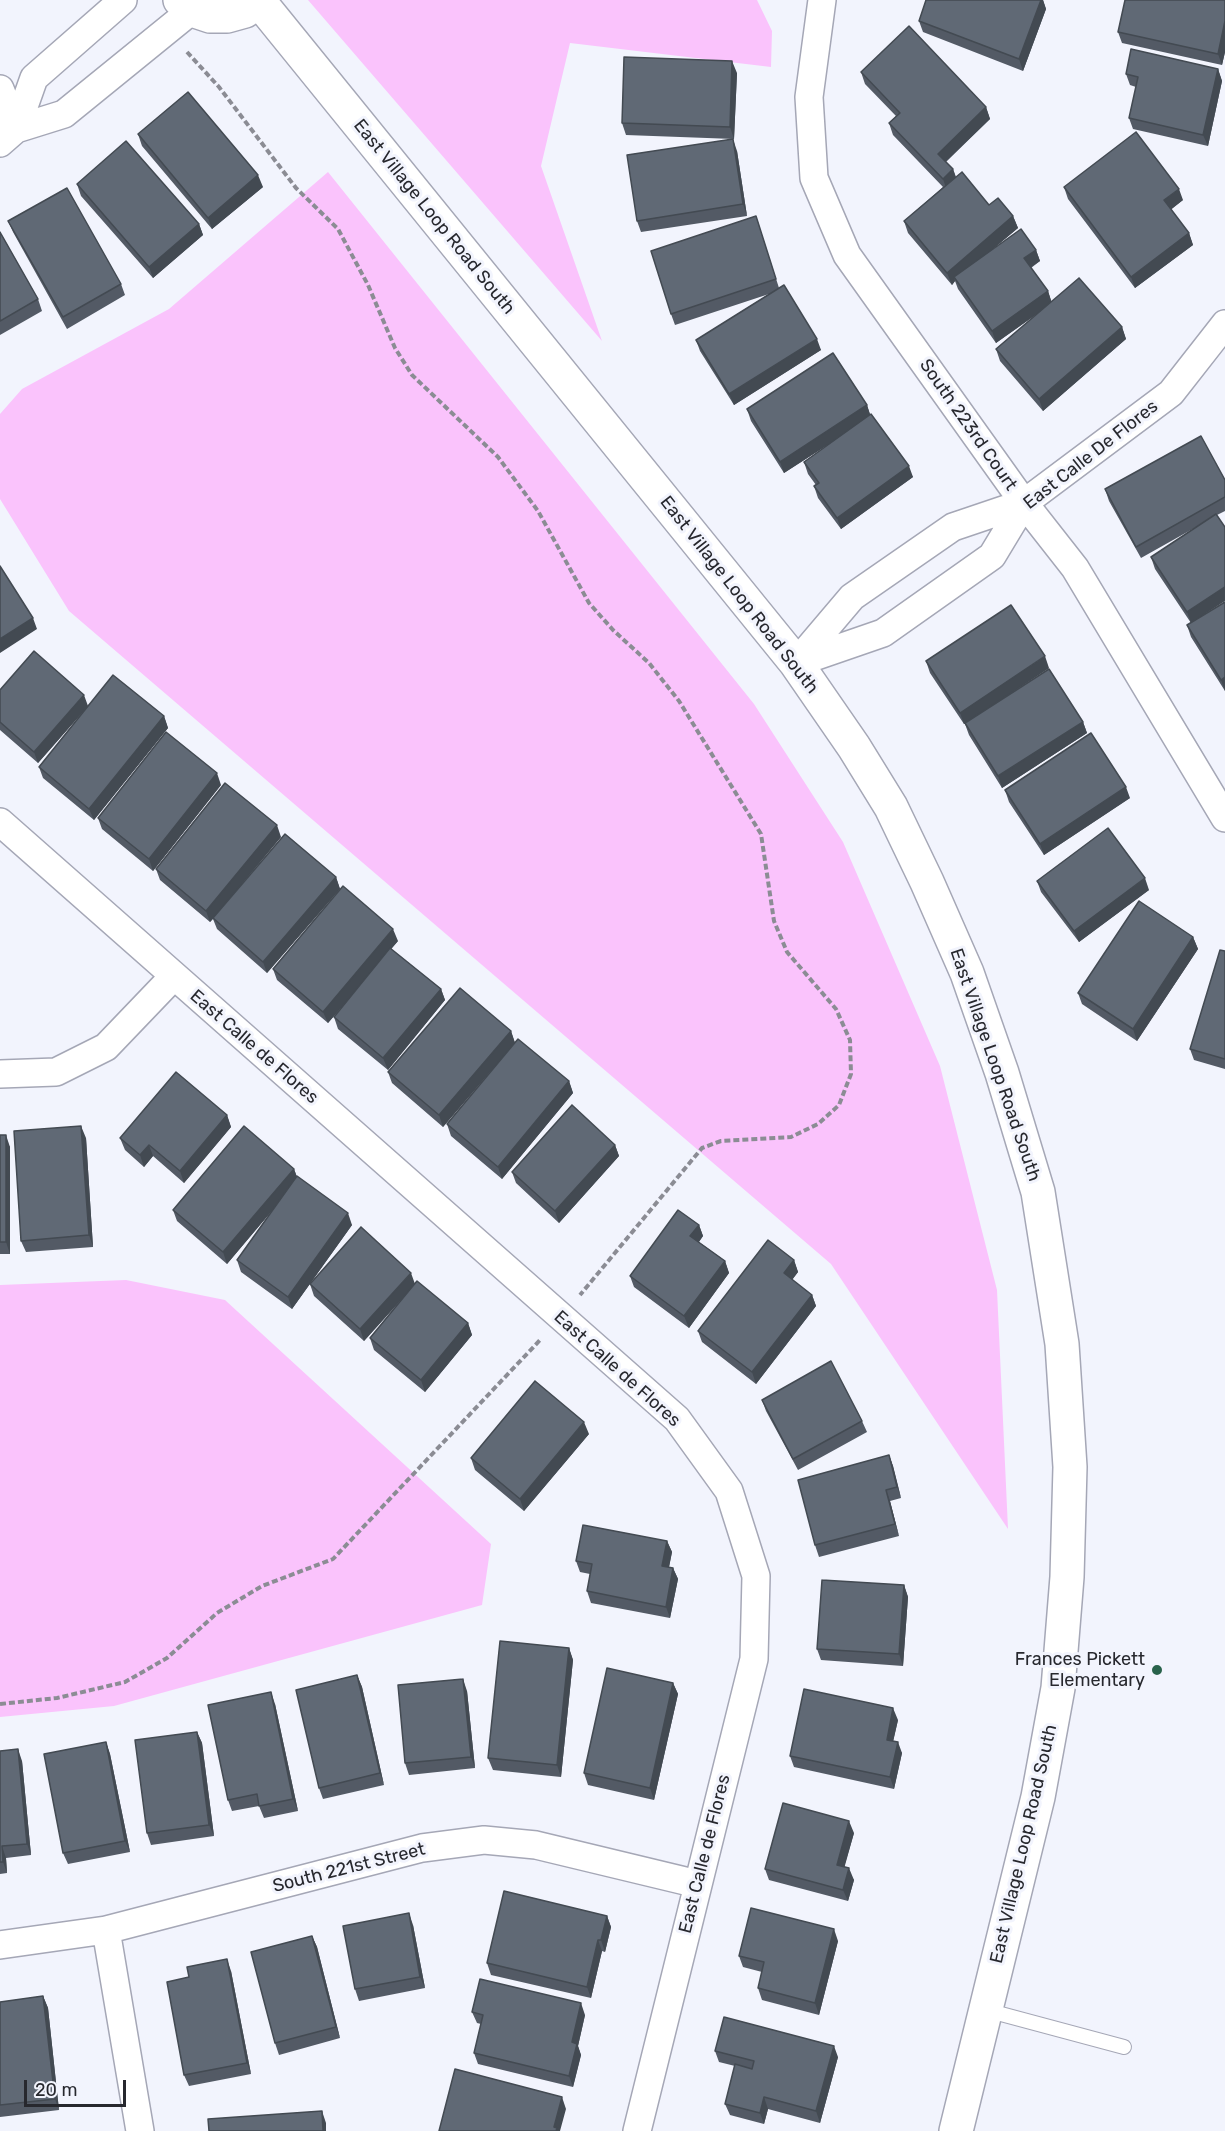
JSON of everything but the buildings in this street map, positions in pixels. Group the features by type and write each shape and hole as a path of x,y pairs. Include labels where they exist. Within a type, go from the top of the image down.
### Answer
{"street":[{"path":"5,129 34,78 123,0"},
{"name":"South 223rd Court","path":"822,0 809,97 814,178 847,255 1024,503 1075,568 1225,818"},
{"path":"5,129 64,114 168,30 186,5 210,16 227,16 244,11 260,1"},
{"name":"East Village Loop Road South","path":"260,1 796,663 854,747 891,807 967,973 1002,1073 1038,1192 1062,1344 1070,1467 1067,1577 1058,1688 1038,1797 956,2131"},
{"path":"0,89 5,129"},
{"name":"East Calle De Flores","path":"796,663 883,633 992,556 1024,503 1171,393 1225,324"},
{"name":"East Calle de Flores","path":"796,663 852,597 953,527 1024,503"},
{"name":"East Calle de Flores","path":"0,822 677,1419 729,1491 756,1576 754,1659 637,2131"},
{"path":"0,1074 56,1072 106,1047 174,976"},
{"name":"South 221st Street","path":"0,1945 106,1930 422,1848 484,1840 536,1845 698,1884"},
{"path":"106,1930 140,2131"}],"lane":[{"path":"986,2010 1124,2047"}],"path":[{"path":"0,1704 57,1698 125,1682 167,1658 217,1613 262,1586 333,1559 562,1318 702,1148 721,1141 791,1137 818,1124 839,1105 851,1074 849,1040 836,1009 788,952 774,921 761,834 679,701 649,663 613,630 589,603 538,511 498,457 412,375 395,348 368,285 338,229 296,188 219,87 168,30"}],"shaded area":[{"path":"308,0 757,0 772,31 771,67 570,43 541,166 602,341"},
{"path":"328,172 754,704 843,842 940,1066 997,1290 1008,1529 831,1264 69,611 0,499 0,414 22,389 169,309"},
{"path":"126,1280 225,1300 491,1544 482,1605 114,1706 0,1717 0,1285"}],"place":[{"name":"Frances Pickett Elementary","path":"1157,1670"}]}
